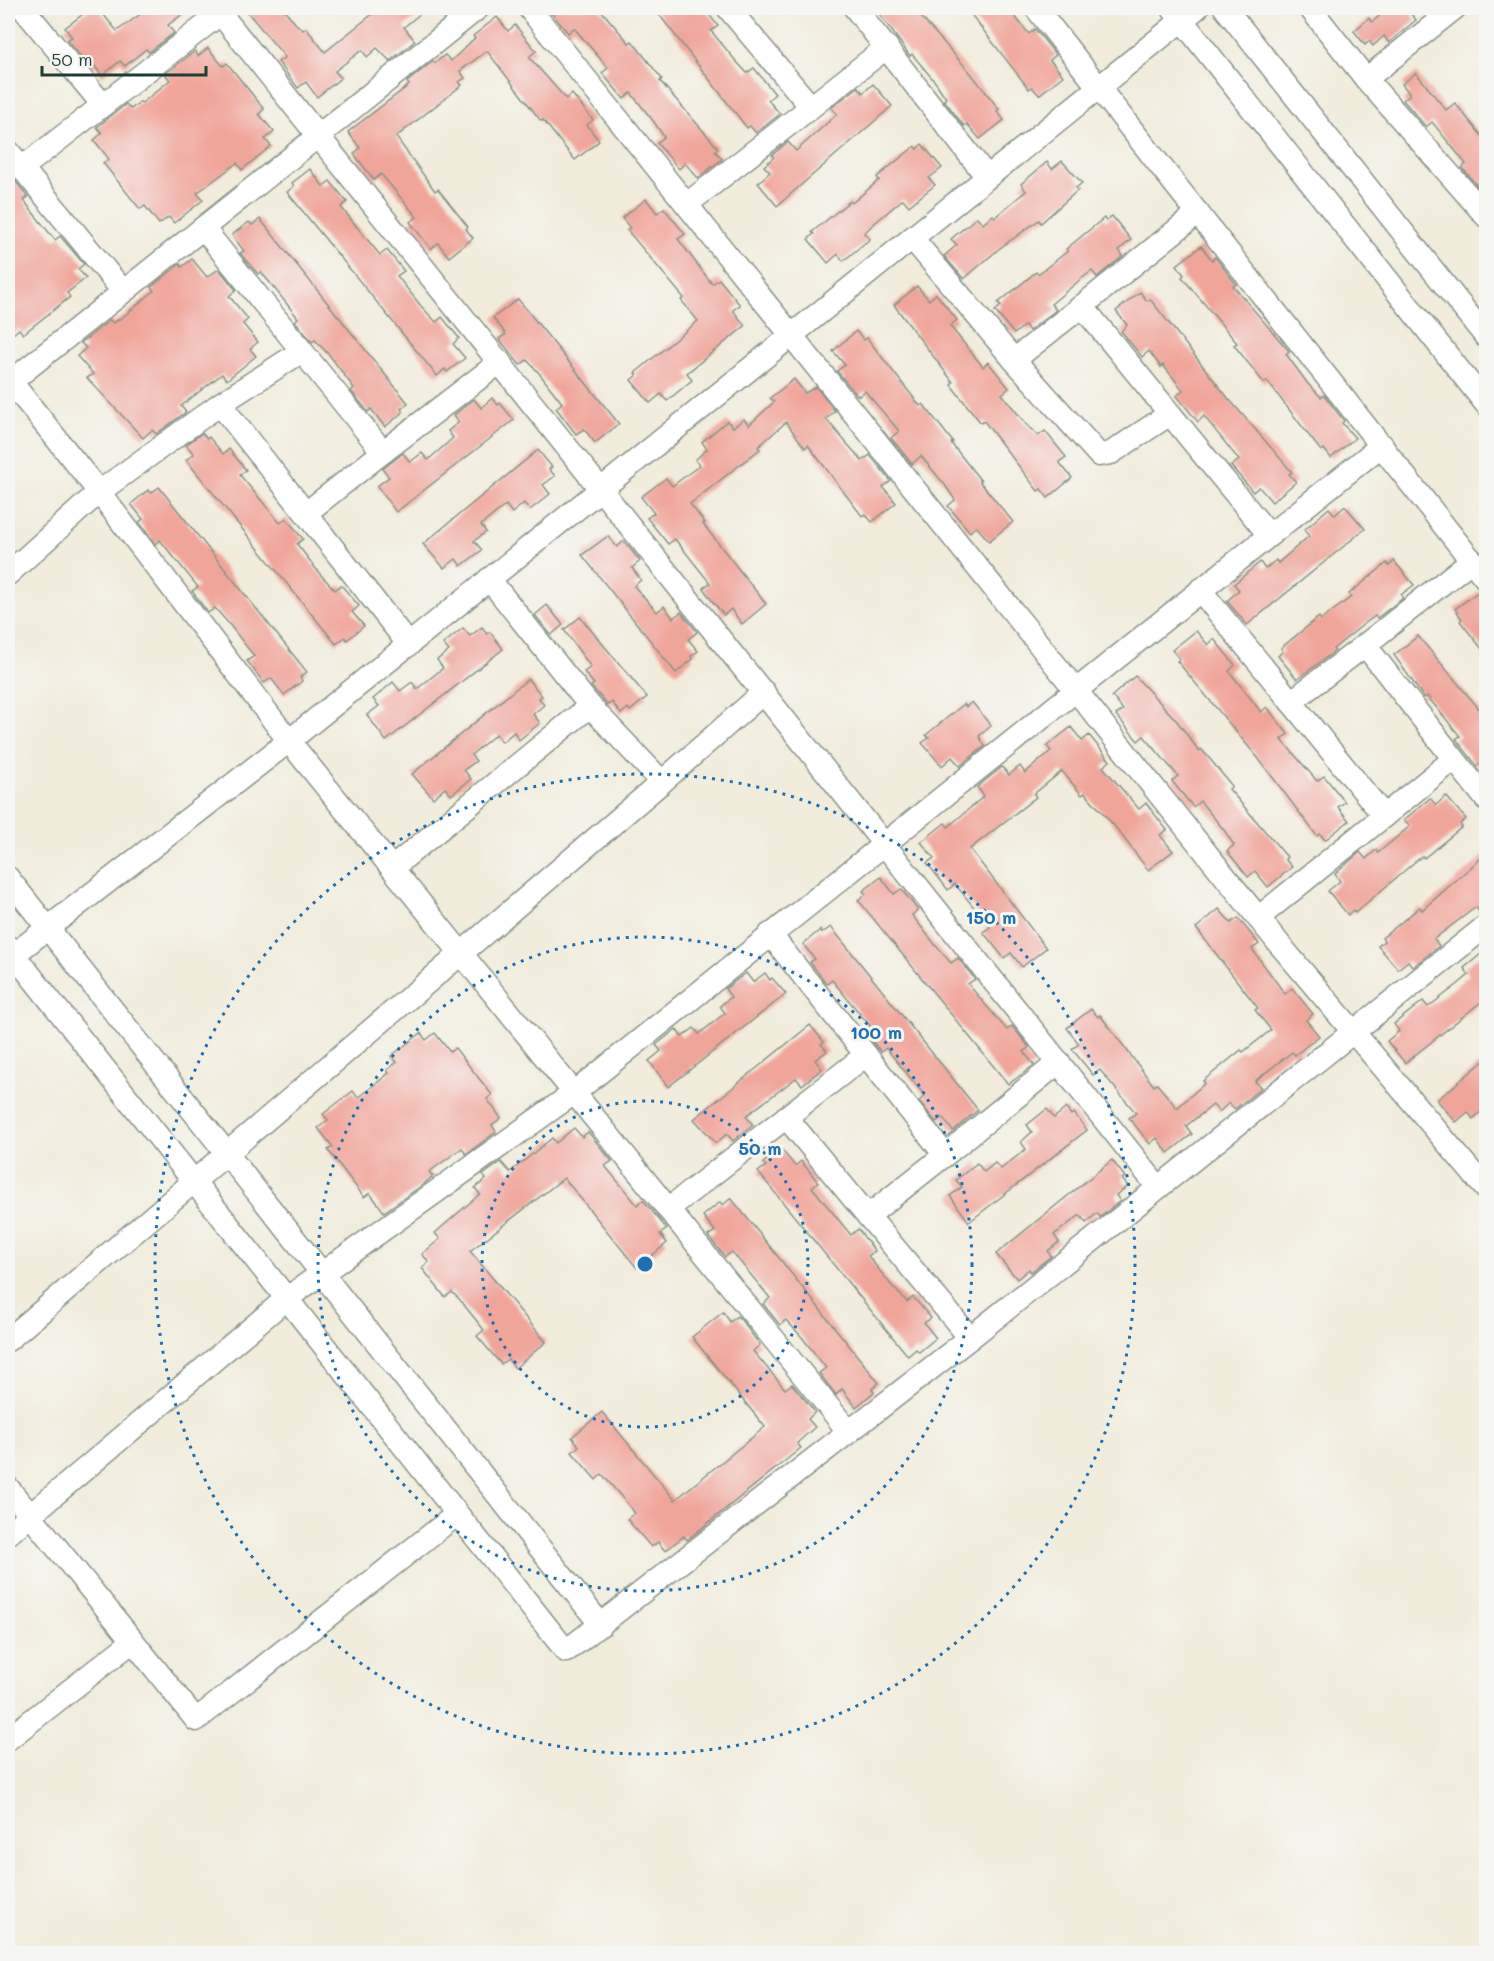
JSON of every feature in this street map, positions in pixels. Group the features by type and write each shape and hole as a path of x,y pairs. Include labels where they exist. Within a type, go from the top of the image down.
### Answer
{"street":[{"path":"23,8 103,105"},
{"path":"478,8 8,381 99,492 290,741 849,1432"},
{"path":"529,8 1258,918 1486,1189"},
{"path":"728,8 811,107"},
{"path":"855,8 987,177"},
{"path":"1036,8 1486,579"},
{"path":"1225,8 1486,337"},
{"path":"1310,8 1366,79 1486,216"},
{"path":"1366,79 1455,8"},
{"path":"122,290 15,159 103,105 219,10 1158,1187"},
{"path":"1486,404 1184,12 1099,87 290,741 47,928 9,954 194,1182 456,1515 567,1651 970,1338 1486,926"},
{"path":"687,204 887,47"},
{"path":"1014,360 1198,213"},
{"path":"203,228 383,452"},
{"path":"912,238 1014,360 1099,455 1111,453 1170,414"},
{"path":"1082,306 1269,535"},
{"path":"8,574 99,492 220,404 302,351"},
{"path":"306,513 500,362"},
{"path":"220,404 409,645"},
{"path":"8,1534 286,1299 574,1093 884,842 1382,445"},
{"path":"1291,702 1472,560"},
{"path":"489,579 590,706 662,782"},
{"path":"1200,590 1384,816"},
{"path":"1365,645 1486,799"},
{"path":"8,1340 462,954 764,692"},
{"path":"392,868 590,706"},
{"path":"1258,918 1454,759"},
{"path":"8,878 601,1625"},
{"path":"770,934 945,1155"},
{"path":"668,1209 866,1055"},
{"path":"868,1216 1059,1062"},
{"path":"786,1117 970,1338"},
{"path":"8,1488 196,1720 456,1515"},
{"path":"8,1739 133,1641"}],"building":[{"path":"91,8 98,8 117,31 149,8 191,8 168,25 174,33 149,52 146,49 125,66 120,61 102,76 95,66 91,69 67,40 72,37 65,28"},
{"path":"244,8 286,8 284,9 295,23 303,30 306,28 325,52 380,8 427,8 404,27 415,41 390,61 377,48 367,57 362,50 335,71 341,78 317,97 306,82 298,88 278,62 285,57"},
{"path":"547,8 599,8 629,43 632,41 662,79 660,81 718,148 715,151 722,159 698,178 685,163 679,169 657,143 664,137 631,93 624,99 602,73 608,68 574,28 568,33"},
{"path":"654,8 704,8 718,26 711,31 747,73 754,68 775,94 768,100 780,114 756,133 750,126 747,128"},
{"path":"875,8 913,8 969,71 999,109 997,111 1004,120 980,139 967,124 964,126 944,100 946,98 936,83 912,54 910,56"},
{"path":"966,8 1008,8 1029,34 1035,29 1056,55 1050,60 1063,76 1039,95 1032,87 1029,89"},
{"path":"1389,8 1406,8 1416,20 1389,43 1384,36 1373,46 1369,41 1365,45 1354,31 1369,18 1372,22"},
{"path":"497,17 508,31 515,25 536,51 529,57 566,99 572,94 593,120 587,125 599,141 575,160 543,120 541,121 487,51 460,71 465,78 459,82 462,85 396,137 435,191 438,189 468,227 466,229 473,238 449,257 438,243 431,249 410,222 417,217 381,174 374,180 354,154 360,148 348,132 409,85 407,82 433,61 435,63 445,55 451,61 475,38 473,36"},
{"path":"208,48 223,66 227,63 264,109 259,114 274,132 265,139 271,146 242,170 237,163 197,193 203,200 174,223 169,217 159,224 145,206 140,209 103,163 109,159 94,140 102,133 97,127 126,104 131,109 140,102 142,103 170,80 165,74 195,51 198,56"},
{"path":"1416,73 1446,110 1455,103 1486,141 1486,196 1462,168 1466,164 1432,122 1426,127 1403,100 1410,94 1402,84"},
{"path":"873,84 892,106 777,206 758,183 770,172 764,166 774,157 772,155 788,142 796,151 837,114 831,108 858,87 863,93"},
{"path":"922,144 942,168 929,178 935,185 909,206 903,199 864,233 870,239 843,261 838,254 828,263 808,239 814,234 812,232 850,201 852,203 879,180 877,177 915,146 917,149"},
{"path":"1062,161 1082,183 1076,188 1078,190 1041,223 1039,220 1000,248 964,279 944,256 957,245 951,239 977,217 983,224 993,215 995,217 1026,191 1021,184 1047,162 1052,169"},
{"path":"310,169 323,186 330,181 347,202 341,207 380,255 387,250 404,271 397,276 421,306 436,322 442,317 459,338 453,344 465,358 447,372 445,369 437,376 287,192 294,186 292,183"},
{"path":"8,172 28,197 24,200 55,240 60,236 84,264 78,269 86,278 67,293 70,297 23,334 19,329 8,338"},
{"path":"646,199 657,213 664,208 685,234 678,239 712,284 719,279 740,305 733,310 745,326 687,373 692,380 667,401 661,394 650,403 631,380 637,375 635,373 698,321 681,300 684,298 627,230 630,228 622,218"},
{"path":"1112,216 1131,240 1119,250 1123,256 1097,277 1092,271 1081,279 1051,304 1056,310 1029,331 1025,325 1014,334 995,311 1001,306 998,303 1036,272 1038,274 1068,251 1066,249 1104,218 1106,221"},
{"path":"260,219 408,403 401,409 403,412 385,427 371,409 368,412 351,391 354,388 330,356 315,340 312,342 295,321 298,318 261,272 258,274 240,253 244,251 232,235 249,222 252,225"},
{"path":"1201,246 1212,260 1215,257 1236,284 1233,286 1289,351 1286,354 1308,384 1321,397 1324,395 1355,438 1331,458 1324,449 1321,451 1267,381 1264,383 1234,345 1237,343 1182,277 1184,275 1177,265"},
{"path":"192,259 207,277 219,269 236,290 229,296 248,319 243,324 258,342 250,349 256,356 227,380 222,374 181,406 186,412 156,434 152,430 143,438 87,378 93,374 77,356 86,348 81,343 110,320 113,323 124,316 154,291 151,287 180,264 182,267"},
{"path":"917,286 929,300 936,294 957,320 950,326 983,367 988,362 1009,388 1002,394 1025,423 1038,436 1045,431 1066,457 1059,462 1072,478 1048,498 1041,489 1038,491 984,421 981,423 965,403 951,385 953,382 894,305"},
{"path":"1140,292 1147,301 1150,299 1228,398 1292,472 1289,474 1296,482 1272,502 1259,487 1253,492 1231,466 1239,460 1204,416 1198,422 1177,396 1183,390 1163,365 1161,367 1149,351 1142,357 1121,331 1127,325 1116,311"},
{"path":"518,299 619,424 595,443 584,429 576,434 556,408 562,403 539,373 527,360 520,365 499,339 506,334 493,318"},
{"path":"856,331 864,340 867,338 920,406 923,404 953,442 951,443 980,482 1013,522 989,541 976,526 970,532 948,506 955,500 945,485 921,456 912,464 891,438 899,431 865,391 859,396 856,394 837,371 845,365 833,351"},
{"path":"794,379 805,393 816,387 835,411 826,419 862,461 870,455 891,481 883,487 896,503 872,522 865,514 862,516 808,445 805,448 786,422 758,447 760,449 690,504 766,604 742,624 731,609 724,615 713,602 703,588 710,583 675,539 668,544 647,518 654,513 641,497 666,478 672,486 700,465 695,460 707,449 702,442 727,421 733,427 744,419 749,425 774,402 770,398"},
{"path":"492,398 498,405 500,403 514,420 396,512 377,486 389,477 383,469 403,453 410,462 422,453 428,460 453,438 448,431 459,422 454,415 474,399 481,408"},
{"path":"202,433 207,439 209,437 223,454 229,449 246,470 240,475 280,523 286,518 303,539 297,544 320,574 335,590 341,585 359,606 352,612 364,626 347,640 345,637 336,644 186,460 194,454 186,445"},
{"path":"538,450 552,467 549,469 555,476 543,485 550,494 530,510 524,503 512,513 506,505 481,525 486,532 474,541 482,550 461,566 456,559 444,568 423,544"},
{"path":"159,487 307,672 300,677 302,681 284,695 271,678 264,683 247,661 254,656 215,608 208,613 192,591 198,587 160,540 155,544 139,522 143,519 131,504 148,490 151,493"},
{"path":"1345,506 1365,529 1247,625 1227,601 1239,590 1234,584 1260,562 1265,569 1276,560 1278,563 1309,536 1304,530 1329,508 1335,515"},
{"path":"608,536 617,547 624,541 640,561 632,568 641,580 634,586 657,612 664,606 673,618 681,612 697,632 688,639 698,651 691,656 693,659 676,673 582,555"},
{"path":"1394,561 1414,585 1401,595 1403,598 1377,618 1375,616 1364,624 1333,649 1335,651 1297,679 1278,656 1283,651 1281,648 1319,617 1321,620 1351,597 1349,594 1387,563 1389,566"},
{"path":"1479,591 1486,600 1486,654 1460,621 1462,619 1455,609"},
{"path":"547,605 563,625 551,635 535,615"},
{"path":"580,617 647,697 630,711 628,708 621,714 612,702 608,705 591,686 594,684 584,672 591,667 564,630"},
{"path":"482,627 487,634 490,632 503,649 386,741 367,715 379,706 373,699 393,682 400,691 412,682 417,689 443,668 437,660 449,651 443,644 463,628 470,636"},
{"path":"1196,631 1208,645 1214,639 1235,665 1229,671 1261,712 1267,707 1288,734 1281,739 1317,781 1324,776 1345,802 1338,807 1349,821 1325,840 1320,834 1317,836 1258,758 1177,661 1180,659 1172,650"},
{"path":"1418,636 1486,717 1486,758 1477,766 1456,739 1460,736 1427,696 1424,698 1394,655"},
{"path":"1135,676 1177,721 1199,751 1201,749 1210,759 1232,786 1229,789 1287,857 1285,859 1292,867 1268,887 1255,871 1248,877 1227,851 1234,845 1224,830 1200,801 1193,807 1172,781 1178,776 1144,736 1138,741 1116,715 1123,710 1112,696"},
{"path":"528,679 542,696 539,698 544,705 533,714 540,723 519,740 514,732 502,742 496,734 471,755 476,761 464,770 471,779 451,795 445,788 433,798 412,774"},
{"path":"972,702 991,726 979,736 985,746 960,766 952,757 942,766 922,743 929,738 926,735 964,704 966,707"},
{"path":"1071,727 1082,741 1089,735 1110,761 1103,767 1139,809 1146,803 1167,830 1160,835 1173,851 1148,870 1117,829 1085,793 1082,795 1062,771 1034,794 1036,797 970,849 1046,948 1022,967 1011,953 1004,958 983,932 990,927 955,884 948,890 927,863 934,858 921,842 945,823 948,827 984,796 977,787 1002,767 1009,775 1020,766 1025,773 1051,751 1047,746"},
{"path":"1446,796 1466,819 1460,824 1462,827 1424,858 1423,856 1417,860 1355,913 1353,910 1348,915 1328,891 1340,881 1335,874 1360,852 1366,859 1376,850 1378,853 1410,826 1404,820 1430,798 1436,805"},
{"path":"1486,854 1486,913 1481,914 1476,907 1434,939 1439,946 1413,967 1408,961 1398,969 1378,946 1384,941 1382,938 1420,907 1422,910"},
{"path":"881,877 894,894 901,889 918,910 912,915 937,947 951,963 958,958 975,979 968,984 1007,1030 1012,1026 1029,1047 1024,1052 1034,1065 1008,1084 858,900 866,894 863,891"},
{"path":"1219,909 1231,923 1238,918 1259,944 1252,949 1285,994 1292,988 1313,1014 1306,1020 1319,1036 1295,1055 1292,1052 1255,1081 1261,1088 1235,1109 1229,1103 1219,1112 1213,1105 1186,1126 1192,1134 1168,1153 1157,1138 1150,1144 1129,1118 1136,1113 1100,1070 1093,1075 1072,1049 1079,1044 1067,1028 1091,1009 1098,1017 1100,1015 1154,1086 1157,1084 1177,1108 1205,1083 1203,1081 1241,1050 1243,1052 1271,1030 1255,1010 1258,1008 1196,928"},
{"path":"831,927 978,1110 953,1131 942,1117 936,1122 919,1101 925,1096 886,1048 881,1052 864,1031 870,1026 832,980 827,984 810,962 815,959 803,944 820,930 822,933"},
{"path":"1486,950 1486,998 1405,1063 1387,1041 1399,1031 1394,1024 1423,1001 1428,1007 1457,985 1469,975 1464,968"},
{"path":"746,973 753,982 765,973 786,994 668,1087 649,1061 661,1051 656,1045 676,1029 682,1037 694,1028 699,1034 725,1013 720,1006 731,997 725,989"},
{"path":"810,1025 824,1042 821,1044 827,1051 815,1060 822,1069 802,1085 796,1078 746,1116 753,1125 733,1141 727,1134 716,1143 694,1119"},
{"path":"421,1033 426,1040 435,1033 450,1052 455,1048 492,1095 487,1099 501,1118 492,1125 496,1132 466,1154 462,1148 429,1172 433,1176 424,1184 384,1212 370,1193 364,1197 328,1150 333,1147 318,1128 328,1120 323,1114 353,1091 358,1098 389,1073 387,1070 397,1062 391,1056"},
{"path":"1486,1059 1486,1107 1473,1119 1468,1112 1456,1122 1437,1100"},
{"path":"1066,1108 1071,1115 1074,1113 1087,1130 969,1222 950,1196 962,1187 956,1180 977,1163 984,1172 995,1163 1001,1169 1026,1149 1021,1142 1032,1132 1027,1125 1047,1109 1054,1118"},
{"path":"574,1128 582,1137 588,1132 612,1161 605,1166 637,1205 643,1200 667,1229 660,1234 667,1243 637,1268 564,1178 470,1251 546,1342 515,1368 508,1359 501,1364 477,1336 484,1330 460,1300 452,1292 445,1297 422,1268 429,1262 422,1254 440,1239 435,1233 480,1194 475,1188 486,1179 483,1175 501,1162 510,1172 552,1138 556,1143"},
{"path":"781,1149 795,1166 801,1161 818,1182 812,1187 851,1235 858,1229 875,1251 868,1256 892,1286 907,1302 913,1297 931,1318 924,1323 936,1338 919,1352 916,1349 908,1356 758,1172 766,1166 763,1163"},
{"path":"1112,1160 1125,1177 1122,1179 1128,1186 1116,1195 1120,1201 1100,1217 1097,1213 1086,1223 1080,1215 1054,1235 1059,1242 1048,1251 1051,1256 1031,1272 1029,1269 1017,1279 996,1254"},
{"path":"731,1198 879,1383 872,1389 874,1392 856,1407 842,1389 836,1395 819,1373 826,1368 801,1336 786,1320 780,1325 763,1304 770,1298 732,1252 725,1257 708,1236 715,1231 703,1216 720,1202 723,1205"},
{"path":"723,1312 730,1322 737,1316 742,1321 760,1345 753,1351 785,1389 792,1384 815,1412 808,1419 815,1427 797,1443 801,1448 687,1540 684,1536 665,1551 658,1542 651,1547 627,1519 635,1513 602,1474 596,1480 572,1452 579,1446 572,1437 602,1412 675,1500 765,1427 692,1337"}]}
